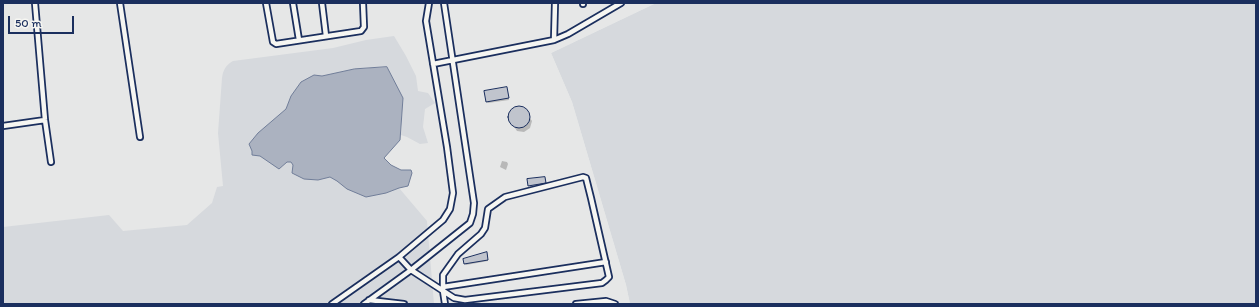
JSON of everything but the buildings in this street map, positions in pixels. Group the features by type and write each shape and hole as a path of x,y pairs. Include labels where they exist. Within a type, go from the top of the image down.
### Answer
{"lane":[{"path":"35,3 45,120 51,162"},
{"path":"120,3 140,137"},
{"path":"266,3 274,43 276,44 361,31 364,26 363,3"},
{"path":"293,3 299,40"},
{"path":"322,3 326,36"},
{"path":"332,304 399,257 443,220 450,209 453,193 447,147 426,21 429,3"},
{"path":"364,304 411,270 470,222 473,214 474,203 444,3"},
{"path":"554,40 555,3"},
{"path":"433,64 554,40 568,34 621,3"},
{"path":"3,126 45,120"},
{"path":"399,257 411,270 443,289 454,298 465,300 602,282 608,277 606,262 586,178 583,177 505,197 488,209 485,228 482,234 458,254 443,275 443,289 445,304"},
{"path":"443,289 606,262"},
{"path":"369,300 404,304"},
{"path":"576,304 606,300 615,304"}],"shaded area":[{"path":"3,3 656,3 551,53 572,102 626,285 630,304 3,304"},
{"path":"656,3 1256,3 1256,304 630,304 626,285 572,102 551,53"},
{"path":"394,36 416,76 418,91 428,93 435,103 425,109 423,127 428,143 420,144 401,135 403,98 387,67 354,69 322,76 314,75 291,96 286,109 258,133 249,144 252,151 282,167 287,162 291,162 293,164 292,173 318,180 330,177 347,189 386,193 399,188 427,221 434,304 3,304 3,227 109,215 123,231 187,225 212,203 217,187 223,186 218,133 222,75 228,64 233,61 333,48 366,40"},
{"path":"387,67 403,98 400,140 384,158 391,165 401,170 411,170 412,173 408,186 366,197 347,189 330,177 318,180 304,179 292,173 293,165 291,162 287,162 279,169 260,156 252,155 249,144 258,133 286,109 291,96 301,82 314,75 322,76 354,69"}]}
